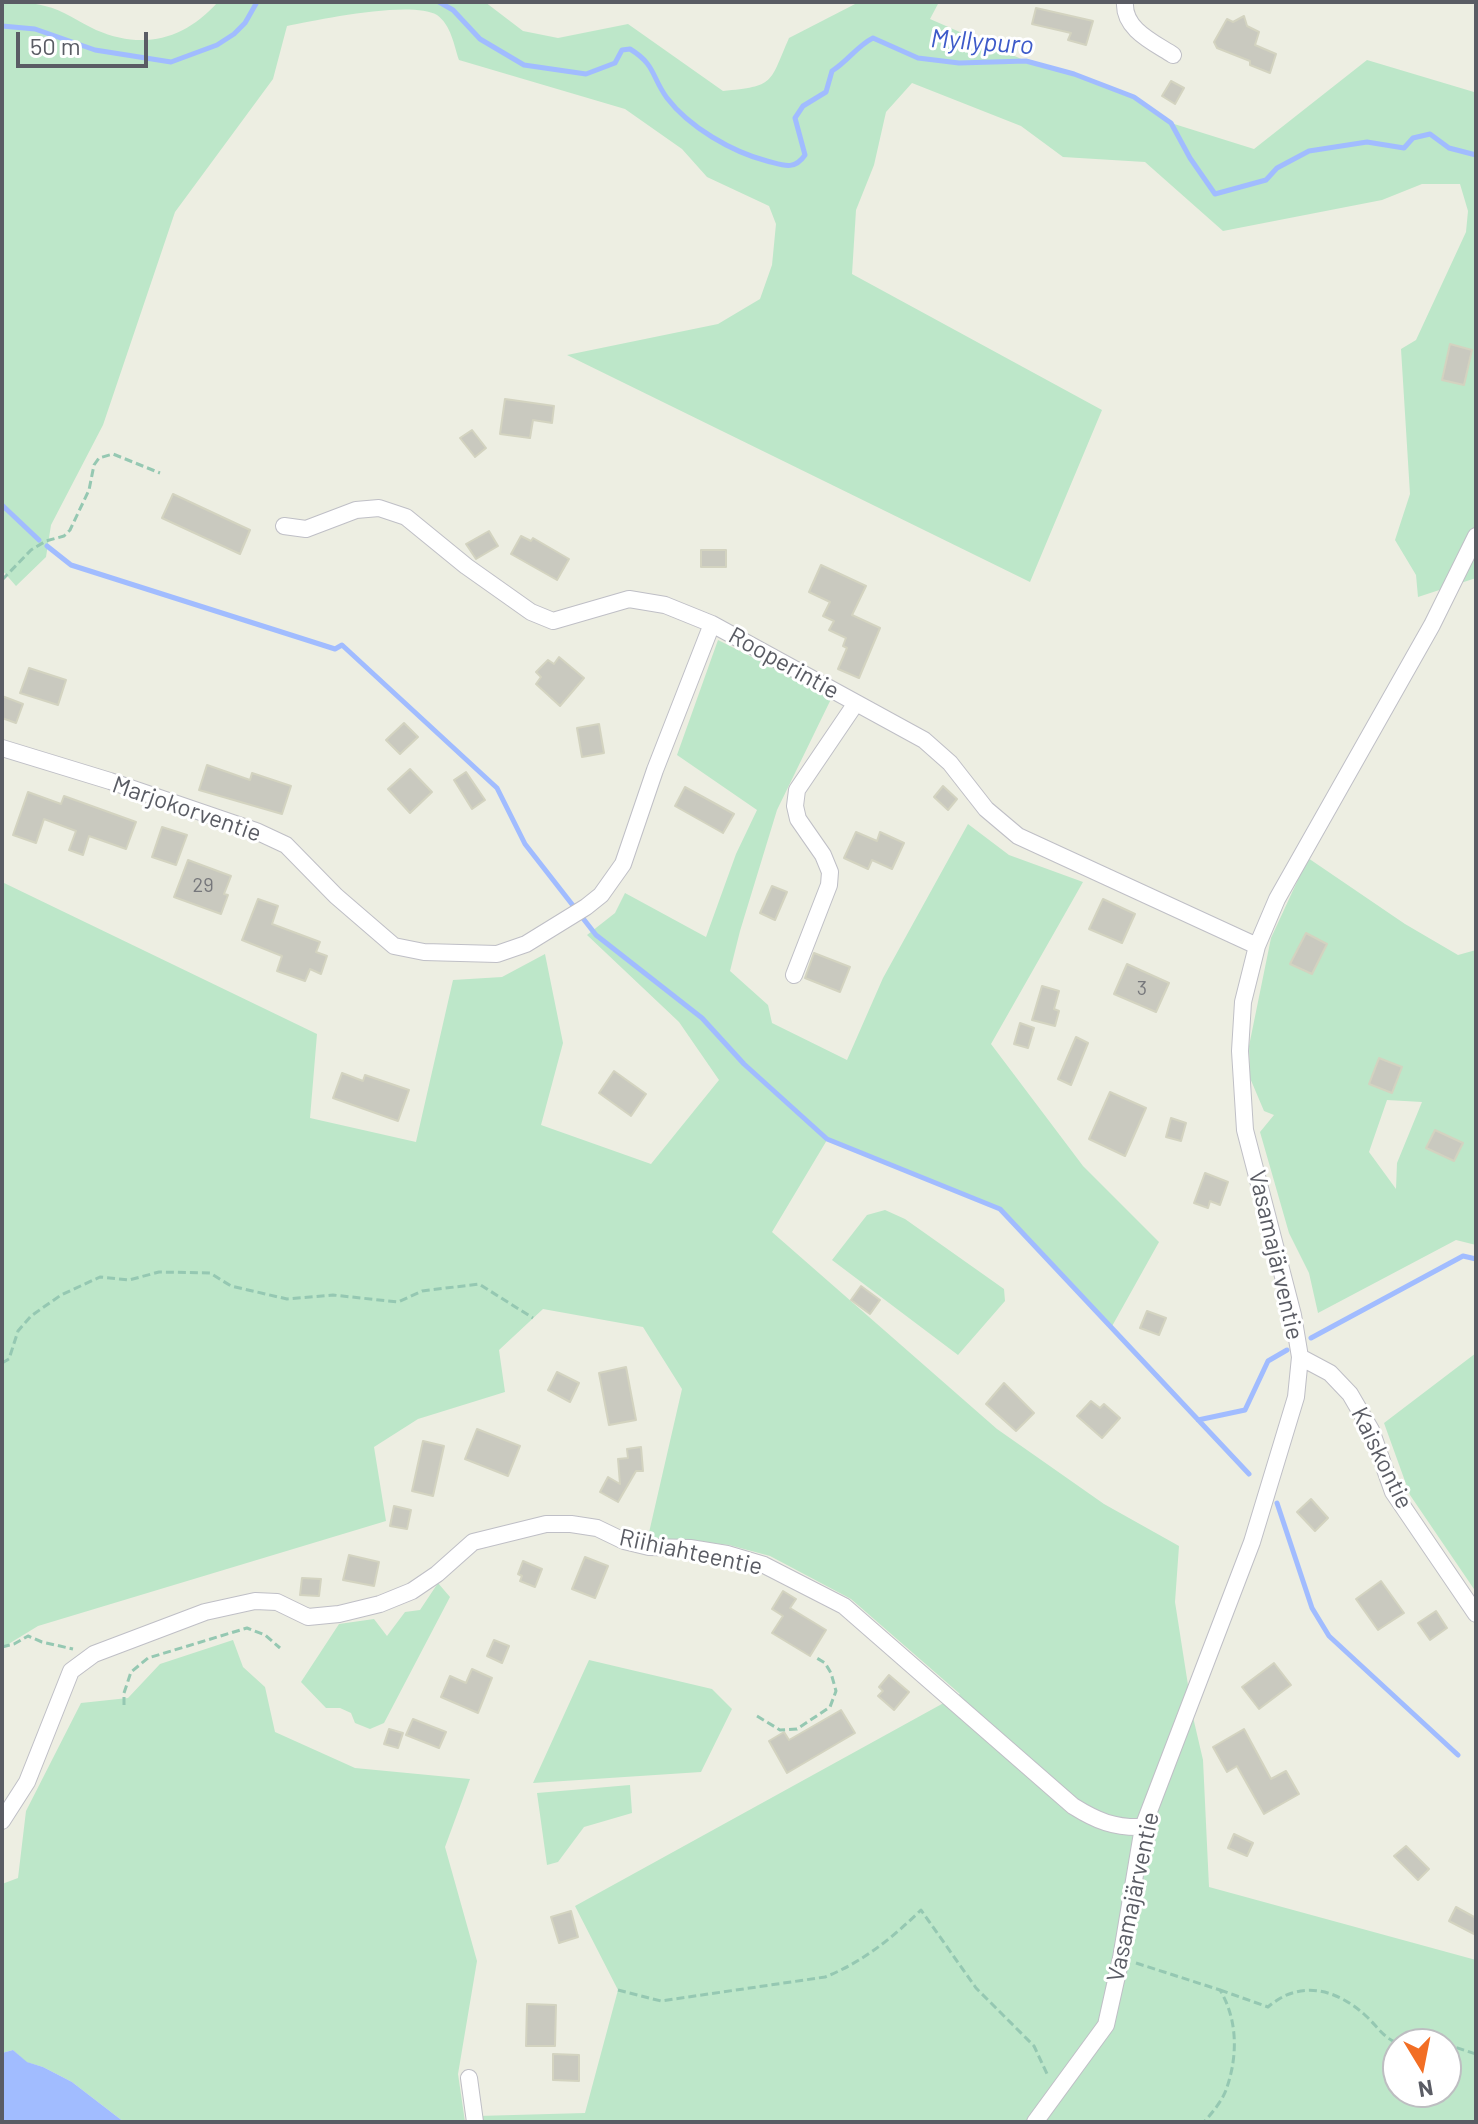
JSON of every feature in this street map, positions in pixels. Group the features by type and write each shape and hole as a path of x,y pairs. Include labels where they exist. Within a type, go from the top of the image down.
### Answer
{"street":[{"path":"1125,2 1124,14 1132,26 1173,55"},
{"name":"Rooperintie","path":"284,526 306,529 356,510 379,508 406,517 466,566 531,612 553,621 629,599 665,605 712,624 924,740 950,763 986,809 1018,836 1257,946"},
{"name":"Vasamajärventie","path":"1035,2122 1106,2025 1121,1958 1143,1827 1252,1542 1296,1397 1300,1357 1285,1277 1245,1130 1240,1051 1243,1002 1257,946 1277,899 1432,625 1476,536"},
{"name":"Marjokorventie","path":"2,748 110,781 256,831 286,845 336,896 394,946 424,952 497,954 526,944 586,907 601,895 623,864 655,770 712,624"},
{"path":"794,975 829,885 830,872 813,838 798,819 795,806 797,790 856,703"},
{"name":"Kaiskontie","path":"1300,1357 1330,1373 1350,1394 1371,1430 1393,1492 1476,1614"},
{"name":"Riihiahteentie","path":"2,1821 27,1782 71,1671 94,1654 205,1612 255,1601 277,1602 308,1617 366,1607 412,1591 437,1574 473,1542 546,1524 597,1528 624,1541 649,1547 690,1548 727,1554 764,1565 844,1606 1073,1806 1096,1820 1119,1828 1143,1827"},
{"path":"469,2078 475,2122"}],"path":[{"path":"2,580 31,550 46,541 64,536 70,530 89,490 94,465 99,458 113,454 160,473"},
{"path":"2,1363 9,1359 18,1331 31,1316 61,1295 100,1277 129,1280 159,1272 210,1273 231,1286 287,1299 333,1295 398,1302 422,1291 479,1284 533,1318"},
{"path":"124,1705 124,1693 131,1672 148,1658 247,1628 265,1635 280,1648"},
{"path":"2,1647 28,1636 94,1654"},
{"path":"757,1716 780,1730 797,1729 830,1707 836,1691 831,1673 825,1663 815,1657"},
{"path":"618,1990 661,2001 825,1977 850,1967 893,1937 921,1910 976,1988 1034,2046 1056,2094"},
{"path":"1155,1970 1268,2007 1280,1997 1309,1988 1344,1999 1369,2018 1382,2033"},
{"path":"1204,2122 1226,2092 1235,2046 1231,2009 1220,1990"}],"green space":[{"path":"2,2 45,6 113,36 146,40 177,33 205,15 218,2 485,2 523,31 558,38 628,24 723,91 752,87 768,80 789,38 859,2 939,2 930,19 1026,61 1074,74 1134,97 1171,123 1254,149 1367,60 1474,92 1476,578 1418,597 1416,575 1395,540 1410,494 1401,349 1416,340 1466,232 1468,211 1460,184 1422,184 1382,200 1223,231 1145,162 1063,157 1021,126 912,83 886,112 874,165 856,210 852,274 1102,410 1030,582 567,355 718,324 760,299 772,265 776,224 769,206 707,177 682,149 625,109 459,60 446,24 437,15 424,11 386,10 287,26 273,79 175,212 103,425 51,525 46,557 16,586 2,570"},
{"path":"718,640 832,697 777,810 730,971 768,1005 772,1023 847,1060 883,978 968,824 1009,855 1083,882 991,1044 1083,1166 1159,1242 1111,1328 1000,1209 827,1140 772,1232 997,1429 1104,1504 1179,1546 1175,1602 1203,1760 1209,1887 1476,1960 1476,2122 479,2122 478,2116 585,2113 618,1990 575,1906 960,1694 851,1599 770,1556 729,1545 648,1537 682,1389 643,1327 543,1309 499,1350 505,1392 418,1419 374,1447 386,1521 38,1626 2,1648 2,882 317,1034 310,1118 416,1142 453,980 502,977 545,954 563,1043 541,1125 651,1164 719,1080 679,1022 587,935 615,913 625,893 706,937 736,854 757,810 677,755"},
{"path":"1308,858 1405,924 1458,955 1476,950 1476,1245 1456,1240 1318,1313 1309,1273 1289,1233 1260,1132 1274,1115 1264,1111 1250,1078 1249,1046 1271,938","holes":["1387,1100 1422,1102 1397,1163 1396,1189 1369,1152"]},
{"path":"885,1210 905,1219 1004,1289 1005,1301 958,1355 832,1260 867,1215"},
{"path":"1476,1353 1476,1592 1410,1495 1384,1423"},
{"path":"438,1583 450,1597 384,1723 370,1729 355,1723 351,1713 340,1708 326,1708 301,1682 339,1624 374,1619 387,1636 405,1612 420,1610"},
{"path":"233,1640 243,1667 265,1687 275,1732 355,1768 470,1779 445,1847 477,1961 458,2074 465,2122 124,2122 72,2082 26,2062 13,2050 2,2053 2,1884 18,1878 26,1811 81,1703 128,1698 160,1664"},
{"path":"589,1660 712,1689 732,1709 701,1772 533,1783"},
{"path":"630,1785 632,1813 584,1827 558,1862 547,1865 537,1793"}],"water":[{"path":"13,2050 27,2062 72,2082 124,2122 2,2122 2,2053"}],"building":[{"path":"1036,8 1093,21 1086,45 1068,40 1071,33 1032,24"},
{"path":"1244,16 1247,26 1259,32 1255,45 1276,54 1270,73 1217,48 1214,42 1227,19 1233,22"},
{"path":"1171,81 1184,88 1175,104 1162,96"},
{"path":"1450,344 1472,350 1464,385 1442,380"},
{"path":"505,399 554,406 552,423 533,420 530,438 500,434"},
{"path":"472,430 486,448 475,457 460,438"},
{"path":"173,494 250,530 240,554 162,518"},
{"path":"489,531 498,546 476,559 466,544"},
{"path":"521,536 531,541 533,538 569,559 557,580 511,554"},
{"path":"701,550 726,550 726,567 701,567"},
{"path":"821,565 866,586 852,615 880,628 859,678 838,669 847,648 843,646 846,638 829,630 834,621 823,616 830,602 809,592"},
{"path":"559,657 584,678 560,706 536,684 541,677 536,672 548,660 554,664"},
{"path":"29,668 66,680 58,705 20,693"},
{"path":"2,696 23,704 16,723 2,718"},
{"path":"404,723 418,737 400,754 386,740"},
{"path":"599,724 604,753 582,757 577,728"},
{"path":"207,765 250,780 252,773 291,786 282,814 199,790"},
{"path":"410,769 432,792 410,813 388,789"},
{"path":"466,772 485,800 472,809 454,780"},
{"path":"943,786 957,799 948,810 934,797"},
{"path":"685,787 734,814 723,833 675,806"},
{"path":"28,792 61,804 64,796 136,822 126,849 89,836 83,855 69,850 76,831 44,819 36,843 13,835"},
{"path":"162,827 187,835 176,865 152,857"},
{"path":"856,832 877,841 880,832 904,843 892,869 872,860 868,869 844,858"},
{"path":"188,860 231,876 221,914 174,897"},
{"path":"772,886 787,892 775,920 760,913"},
{"path":"258,899 278,906 272,924 320,942 316,952 327,956 321,974 310,969 305,981 277,971 282,956 242,940"},
{"path":"1103,899 1135,914 1122,943 1089,929"},
{"path":"1306,933 1327,944 1312,974 1290,964"},
{"path":"814,953 850,967 840,992 805,978"},
{"path":"1127,964 1169,983 1156,1012 1114,994"},
{"path":"1042,986 1059,991 1054,1009 1059,1011 1055,1026 1032,1020"},
{"path":"1020,1023 1034,1028 1028,1048 1014,1044"},
{"path":"1076,1037 1088,1043 1071,1085 1058,1079"},
{"path":"1379,1058 1402,1067 1392,1093 1369,1084"},
{"path":"614,1071 646,1094 631,1116 599,1093"},
{"path":"342,1073 363,1081 365,1075 409,1090 398,1121 333,1098"},
{"path":"1110,1092 1146,1108 1125,1156 1089,1139"},
{"path":"1171,1118 1186,1123 1181,1141 1166,1137"},
{"path":"1435,1130 1463,1143 1454,1161 1426,1148"},
{"path":"1205,1173 1228,1182 1220,1205 1210,1201 1208,1208 1194,1203"},
{"path":"861,1286 880,1300 870,1314 851,1300"},
{"path":"1147,1311 1166,1318 1159,1335 1140,1328"},
{"path":"626,1367 636,1420 609,1425 599,1373"},
{"path":"557,1372 579,1383 570,1402 548,1390"},
{"path":"1004,1383 1034,1413 1016,1431 986,1404"},
{"path":"1091,1401 1100,1408 1104,1404 1120,1418 1102,1438 1077,1416"},
{"path":"477,1429 520,1446 508,1476 465,1459"},
{"path":"423,1441 444,1446 433,1496 412,1491"},
{"path":"641,1447 643,1471 636,1471 618,1502 600,1492 608,1477 620,1484 618,1459 628,1458 627,1449"},
{"path":"1311,1499 1328,1518 1315,1531 1297,1512"},
{"path":"394,1506 411,1510 407,1529 390,1526"},
{"path":"349,1555 379,1562 374,1586 343,1580"},
{"path":"585,1557 608,1566 595,1598 572,1589"},
{"path":"523,1561 542,1569 535,1587 520,1581 522,1576 518,1574"},
{"path":"302,1578 321,1579 319,1596 300,1595"},
{"path":"1381,1581 1404,1613 1378,1630 1356,1599"},
{"path":"783,1591 796,1599 790,1608 826,1630 810,1656 772,1633 783,1616 772,1609"},
{"path":"1436,1611 1447,1628 1430,1640 1418,1623"},
{"path":"494,1640 509,1646 502,1663 487,1656"},
{"path":"1274,1663 1291,1685 1259,1709 1242,1687"},
{"path":"472,1669 492,1678 478,1713 441,1697 450,1676 466,1683"},
{"path":"889,1675 909,1692 894,1710 878,1696 883,1691 879,1687"},
{"path":"841,1710 855,1733 787,1773 769,1741 784,1732 789,1740"},
{"path":"413,1719 446,1732 439,1748 406,1735"},
{"path":"389,1729 403,1733 398,1748 384,1744"},
{"path":"1244,1729 1271,1779 1286,1771 1299,1794 1264,1814 1237,1766 1227,1772 1213,1747"},
{"path":"1234,1834 1253,1843 1247,1856 1228,1848"},
{"path":"1406,1846 1429,1869 1418,1880 1394,1856"},
{"path":"1456,1907 1476,1918 1476,1935 1449,1921"},
{"path":"571,1911 578,1937 559,1943 551,1917"},
{"path":"527,2004 556,2005 555,2046 526,2046"},
{"path":"553,2054 579,2055 579,2081 553,2080"}],"waterway":[{"name":"Myllypuro","path":"2,26 35,29 95,50 171,62 217,45 234,34 245,23 257,2"},
{"name":"Myllypuro","path":"439,2 453,10 480,39 524,65 586,74 615,63 622,50 630,49 649,66 667,98 687,119 712,137 740,151 783,165 797,163 805,155 795,118 803,106 826,92 832,71 873,38 918,58 959,63 1026,61 1074,74 1134,97 1171,123 1215,194 1266,180 1277,168 1309,151 1367,142 1404,148 1413,138 1430,134 1449,148 1476,155"},
{"path":"2,505 39,540"},
{"path":"47,546 71,565 335,649 342,645 497,788 525,844 596,935 702,1018 744,1064 827,1139 1000,1209 1249,1474"},
{"path":"1311,1338 1463,1256 1476,1259"},
{"path":"1198,1420 1245,1410 1268,1361 1287,1350"},
{"path":"1277,1503 1312,1608 1329,1636 1458,1755"}]}
